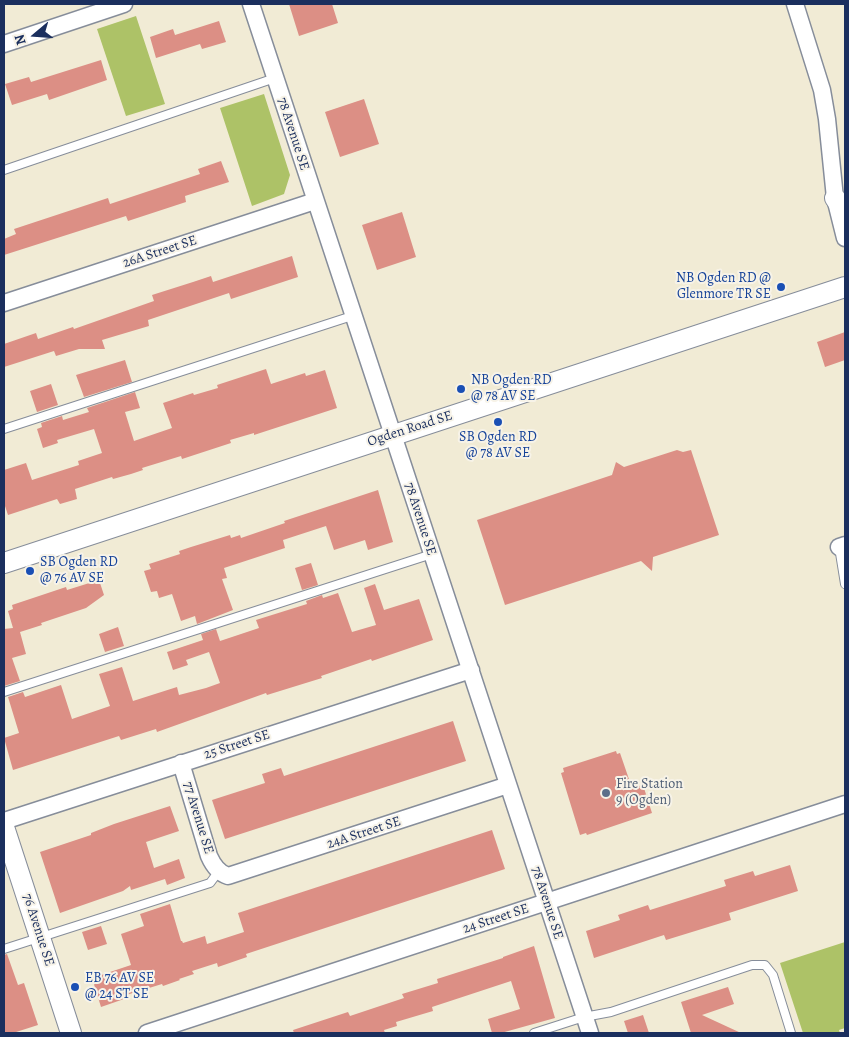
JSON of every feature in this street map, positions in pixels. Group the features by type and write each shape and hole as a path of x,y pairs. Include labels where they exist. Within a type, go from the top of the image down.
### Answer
{"street":[{"path":"4,44 124,4"},
{"name":"78 Avenue SE","path":"251,4 352,316 590,1033"},
{"path":"794,4 822,90 845,238"},
{"name":"26A Street SE","path":"4,303 315,201"},
{"name":"Ogden Road SE","path":"4,563 845,287"},
{"name":"25 Street SE","path":"4,821 470,670"},
{"name":"77 Avenue SE","path":"181,763 209,856 220,871"},
{"name":"24A Street SE","path":"220,871 228,876 234,875 508,785"},
{"name":"24 Street SE","path":"147,1033 845,804"},
{"name":"76 Avenue SE","path":"4,827 71,1033"}],"lane":[{"path":"4,170 275,78"},
{"path":"4,430 352,316"},
{"path":"842,546 845,584"},
{"path":"4,692 432,554"},
{"path":"4,949 210,883 220,871"},
{"path":"534,1033 584,1017 611,1012 752,965 765,965 773,975 791,1033"}],"green space":[{"path":"136,16 165,104 126,116 97,29"},
{"path":"264,94 290,175 284,194 252,206 220,108"},
{"path":"845,942 845,1028 839,1030 840,1033 803,1033 780,963"}],"building":[{"path":"289,4 332,4 338,23 299,36"},
{"path":"219,21 226,42 202,49 200,44 156,58 150,37 173,29 175,35"},
{"path":"101,60 107,80 49,100 47,94 12,105 5,84 29,77 31,82"},
{"path":"364,99 379,144 340,157 325,112"},
{"path":"221,161 229,182 185,196 186,202 128,221 126,216 4,255 4,239 16,234 14,229 108,198 110,204 200,174 198,169"},
{"path":"402,212 416,257 377,270 362,225"},
{"path":"292,256 298,277 231,299 229,293 148,320 149,326 102,340 105,349 79,349 56,356 54,351 4,367 4,344 36,333 38,339 73,327 74,329 154,301 152,295 211,276 213,282"},
{"path":"845,332 845,360 825,367 817,342"},
{"path":"125,360 132,382 84,397 76,375"},
{"path":"266,369 271,384 305,373 306,376 325,370 337,408 254,435 254,433 230,440 231,443 182,459 181,456 142,468 143,470 131,474 113,479 112,477 75,489 77,499 60,504 57,499 8,515 4,503 4,470 26,463 32,480 79,465 78,461 102,453 94,429 57,440 58,443 43,448 37,429 42,427 41,423 62,416 63,420 89,412 87,408 135,392 140,408 125,412 134,441 172,428 163,403 193,393 194,395 218,388 217,385"},
{"path":"51,384 58,405 37,412 30,391"},
{"path":"677,450 683,452 691,450 719,535 653,557 652,571 641,561 505,605 477,520 612,475 616,462 624,467"},
{"path":"378,490 393,542 368,550 365,540 334,550 326,526 283,540 285,548 224,568 227,578 222,579 233,610 197,624 195,616 181,621 172,594 159,598 157,591 151,592 144,571 151,569 149,564 180,554 179,551 230,535 231,538 240,535 241,538 285,523 284,521"},
{"path":"311,563 318,585 302,590 295,568"},
{"path":"99,580 104,595 86,608 20,632 26,654 12,658 20,681 4,686 4,629 13,628 8,611 13,609 12,605 66,587 67,590"},
{"path":"375,584 384,610 419,599 433,640 321,676 322,678 267,695 266,693 157,732 156,729 121,740 119,736 13,770 4,738 19,733 8,697 23,692 25,697 61,685 72,719 110,706 99,674 122,667 133,701 177,687 179,695 206,688 220,683 209,652 186,660 188,665 173,670 167,652 203,640 201,634 216,629 220,641 259,628 256,620 307,604 306,601 322,595 323,598 338,593 352,632 376,625 364,588"},
{"path":"118,627 124,646 105,652 99,634"},
{"path":"453,721 466,761 225,839 212,800 265,783 262,774 281,768 284,776"},
{"name":"Fire Station 9 (Ogden)","path":"616,751 617,754 620,753 632,788 643,785 652,813 587,835 586,833 580,835 561,773 564,772 563,768"},
{"path":"170,806 179,831 146,842 154,868 179,859 185,878 167,885 165,879 131,890 130,886 123,891 60,913 40,852 91,835 91,833 114,824"},
{"path":"492,830 505,869 246,954 247,957 218,967 217,963 192,971 194,974 180,980 123,996 124,999 101,1007 92,978 131,965 121,934 144,926 140,914 170,904 181,941 183,943 205,936 207,944 244,932 238,913"},
{"path":"790,865 798,891 729,913 731,920 666,940 664,935 594,958 586,931 620,920 618,915 648,905 650,910 726,886 724,880 753,871 755,876"},
{"path":"101,926 107,944 88,950 82,932"},
{"path":"534,946 555,1018 501,1033 492,1033 488,1019 520,1009 511,981 432,1007 433,1011 396,1022 397,1026 384,1030 385,1033 294,1033 293,1030 348,1012 350,1016 404,998 402,994 438,983 437,979"},
{"path":"7,954 18,985 24,983 38,1025 13,1033 4,1033 4,955"},
{"path":"728,987 734,1004 702,1015 741,1033 691,1033 681,1002"},
{"path":"643,1015 649,1033 628,1033 624,1021"}],"place":[{"name":"NB Ogden RD @ Glenmore TR SE","path":"781,287"},
{"name":"NB Ogden RD @ 78 AV SE","path":"461,389"},
{"name":"SB Ogden RD @ 78 AV SE","path":"498,422"},
{"name":"SB Ogden RD @ 76 AV SE","path":"30,571"},
{"name":"Fire Station 9 (Ogden)","path":"606,793"},
{"name":"EB 76 AV SE @ 24 ST SE","path":"75,987"}]}
